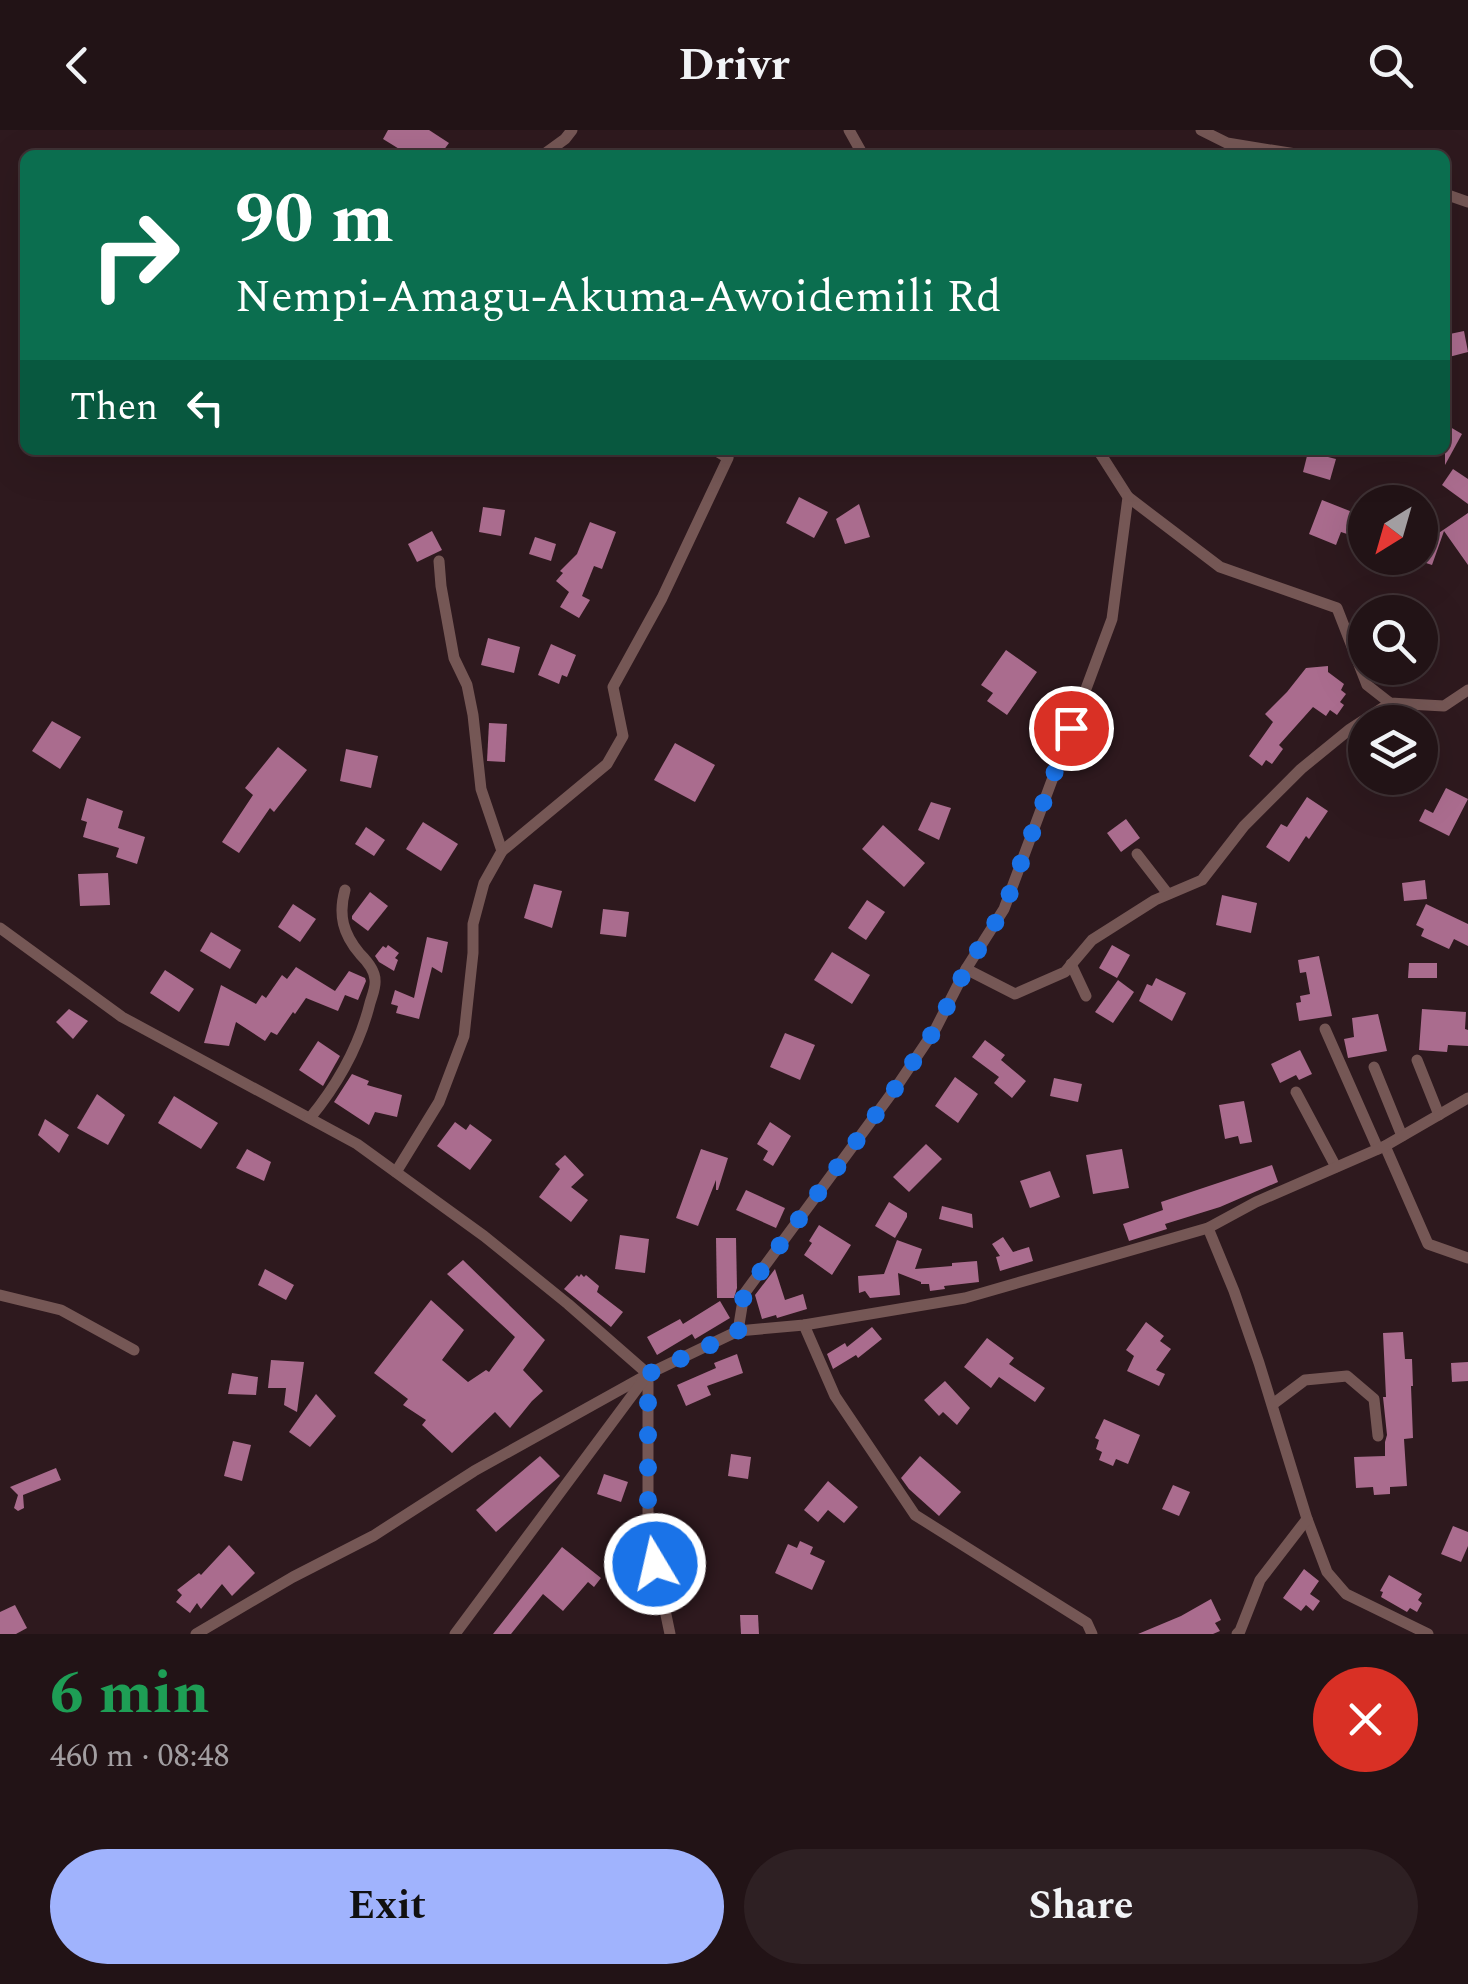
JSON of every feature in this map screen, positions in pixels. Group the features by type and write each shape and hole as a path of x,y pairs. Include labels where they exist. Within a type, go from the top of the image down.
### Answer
{"street":[{"path":"550,150 572,130"},
{"path":"1200,130 1227,143 1271,150"},
{"path":"396,1172 439,1102 464,1036 474,953 473,924 484,883 502,850 607,764 623,736 614,687 662,598 728,458 723,455"},
{"path":"1101,455 1128,497 1220,567 1337,608 1368,685 1390,703 1444,706 1468,690"},
{"path":"738,1332 744,1294 926,1043 1004,909 1112,619 1128,497"},
{"path":"439,561 454,658 467,685 474,716 481,789 502,850"},
{"path":"966,969 1015,994 1065,972 1092,940 1155,900 1202,880 1244,826 1301,768 1390,703"},
{"path":"1137,854 1168,894"},
{"path":"310,1118 331,1093 348,1062 376,981 343,926 341,906 346,890"},
{"path":"0,928 122,1017 358,1144 484,1236 648,1374 648,1530 670,1634"},
{"path":"1072,964 1086,996"},
{"path":"1325,1029 1428,1244 1468,1258"},
{"path":"1417,1060 1439,1115"},
{"path":"1374,1067 1402,1136"},
{"path":"1296,1092 1336,1167"},
{"path":"196,1634 293,1577 374,1536 474,1471 648,1374 738,1332 804,1326 965,1298 1208,1228 1256,1202 1382,1148 1468,1098"},
{"path":"1208,1228 1234,1291 1273,1404 1306,1519 1327,1572 1346,1594 1428,1634"},
{"path":"0,1295 61,1310 134,1350"},
{"path":"804,1326 835,1396 915,1515 1087,1622 1092,1634"},
{"path":"455,1634 648,1374"},
{"path":"1273,1404 1305,1380 1346,1376 1374,1399 1378,1436"},
{"path":"1237,1634 1260,1580 1306,1519"}],"building":[{"path":"388,130 429,130 449,143 444,150 401,150 383,139"},
{"path":"1464,331 1468,352 1450,357 1450,334"},
{"path":"1450,427 1462,434 1445,465 1445,455 1450,455"},
{"path":"1307,455 1336,459 1330,480 1303,472"},
{"path":"1453,469 1468,479 1468,504 1442,485"},
{"path":"799,497 828,512 814,538 786,523"},
{"path":"1322,500 1348,510 1348,534 1341,532 1336,545 1309,534"},
{"path":"859,504 870,537 845,544 836,519"},
{"path":"483,507 505,510 501,536 479,532"},
{"path":"1468,513 1468,565 1444,531 1438,548 1438,534"},
{"path":"590,522 616,532 602,569 594,566 582,596 590,600 579,618 560,607 569,592 556,581 577,554"},
{"path":"432,531 442,550 417,562 408,544"},
{"path":"535,537 556,544 551,561 529,554"},
{"path":"488,638 520,647 514,673 481,665"},
{"path":"551,644 576,655 567,677 562,675 559,684 538,675"},
{"path":"1006,650 1037,672 1007,715 987,701 993,693 981,685"},
{"path":"1328,666 1328,672 1344,684 1341,690 1346,694 1340,702 1344,705 1337,715 1330,710 1326,716 1313,707 1279,745 1283,749 1272,764 1266,760 1262,766 1249,756 1273,722 1265,714 1306,668"},
{"path":"52,721 81,737 60,769 32,751"},
{"path":"489,723 507,724 505,762 487,761"},
{"path":"675,743 715,765 695,802 654,780"},
{"path":"278,747 307,770 274,812 270,808 239,853 222,842 253,795 245,788"},
{"path":"346,749 378,756 371,788 340,781"},
{"path":"1446,788 1468,799 1449,836 1419,821 1425,809 1433,813"},
{"path":"1307,797 1328,811 1289,862 1266,847 1281,824 1287,827"},
{"path":"87,798 123,811 118,828 145,837 137,864 116,857 119,848 83,837 87,822 81,820"},
{"path":"931,802 951,808 939,840 918,830"},
{"path":"1126,819 1140,838 1121,852 1107,833"},
{"path":"423,822 458,844 441,871 406,849"},
{"path":"883,825 925,863 904,887 862,849"},
{"path":"366,827 385,840 374,856 355,844"},
{"path":"108,873 110,905 80,906 78,874"},
{"path":"1425,880 1427,899 1404,901 1402,883"},
{"path":"534,884 562,891 552,928 524,918"},
{"path":"370,892 388,906 368,931 352,916"},
{"path":"1222,895 1257,903 1251,933 1216,925"},
{"path":"867,900 885,912 866,940 848,928"},
{"path":"293,904 316,919 300,942 278,927"},
{"path":"1426,904 1468,924 1468,946 1454,939 1449,949 1421,936 1424,929 1416,925"},
{"path":"603,909 629,912 626,937 600,934"},
{"path":"211,932 241,950 230,969 200,951"},
{"path":"427,937 448,942 442,973 432,967 419,1019 396,1013 398,1006 391,1004 395,990 414,998"},
{"path":"388,945 399,953 394,971 375,956"},
{"path":"1112,945 1130,955 1117,978 1099,968"},
{"path":"832,952 870,975 852,1004 814,980"},
{"path":"1319,956 1332,1016 1299,1021 1296,1003 1301,1002 1300,996 1310,994 1306,972 1300,973 1298,960"},
{"path":"1409,963 1437,963 1437,978 1408,978"},
{"path":"296,967 335,991 349,971 366,981 358,1000 345,995 338,1011 306,998 277,1035 271,1032 265,1041 236,1022 229,1046 204,1043 221,985 256,1004 262,995 266,998 282,975 287,979"},
{"path":"165,970 194,989 179,1012 150,993"},
{"path":"1156,978 1186,993 1172,1021 1139,1001 1147,984 1152,986"},
{"path":"1118,980 1134,992 1113,1023 1095,1012"},
{"path":"69,1009 88,1021 73,1039 56,1022"},
{"path":"1422,1009 1466,1012 1468,1046 1448,1045 1447,1052 1419,1050"},
{"path":"1378,1014 1387,1051 1348,1058 1344,1039 1354,1037 1352,1018"},
{"path":"785,1033 815,1045 800,1080 770,1067"},
{"path":"985,1040 1005,1055 1001,1060 1026,1081 1012,1098 994,1083 999,1077 972,1057"},
{"path":"318,1041 340,1056 323,1086 299,1070"},
{"path":"1300,1050 1312,1074 1299,1080 1296,1075 1280,1083 1271,1064"},
{"path":"352,1074 369,1081 367,1085 402,1095 397,1117 375,1112 369,1125 334,1102"},
{"path":"955,1077 978,1094 958,1123 935,1106"},
{"path":"1054,1078 1082,1084 1078,1102 1050,1096"},
{"path":"97,1094 125,1115 108,1145 77,1128"},
{"path":"174,1096 218,1123 201,1149 158,1123"},
{"path":"1244,1101 1252,1142 1240,1144 1238,1136 1225,1139 1219,1105"},
{"path":"45,1119 69,1135 59,1153 38,1135"},
{"path":"455,1122 466,1130 470,1124 492,1140 470,1170 437,1146"},
{"path":"770,1122 791,1136 773,1166 763,1160 768,1151 757,1144"},
{"path":"926,1144 942,1159 909,1192 893,1177"},
{"path":"247,1149 271,1162 264,1181 236,1168"},
{"path":"701,1149 728,1158 718,1190 716,1180 698,1226 676,1218"},
{"path":"1122,1149 1129,1188 1093,1194 1086,1155"},
{"path":"565,1155 584,1175 571,1187 588,1200 571,1222 539,1197 560,1169 555,1164"},
{"path":"1272,1165 1278,1182 1129,1241 1123,1224 1163,1210 1161,1202"},
{"path":"1050,1171 1060,1197 1030,1208 1020,1181"},
{"path":"746,1190 785,1208 776,1228 736,1210"},
{"path":"889,1202 907,1213 895,1238 875,1226"},
{"path":"942,1206 972,1214 973,1228 939,1219"},
{"path":"819,1225 851,1245 832,1275 804,1255"},
{"path":"620,1235 649,1239 645,1273 615,1269"},
{"path":"1003,1237 1013,1252 1029,1247 1033,1261 1000,1271 996,1257 1000,1256 992,1244"},
{"path":"716,1238 736,1238 734,1298 717,1298"},
{"path":"897,1240 922,1249 915,1269 977,1261 979,1282 930,1291 929,1284 898,1273 900,1295 870,1298 865,1291 859,1293 858,1276 884,1274"},
{"path":"463,1260 545,1340 523,1370 543,1391 510,1428 495,1412 452,1453 422,1425 426,1420 403,1405 408,1399 374,1373 431,1300 464,1330 442,1360 468,1382 486,1370 489,1372 515,1337 447,1274"},
{"path":"265,1269 294,1285 286,1300 258,1285"},
{"path":"775,1269 785,1300 803,1294 807,1309 762,1319 755,1295"},
{"path":"581,1274 599,1286 597,1292 623,1312 611,1327 564,1289"},
{"path":"720,1301 730,1318 657,1355 647,1337 680,1319 683,1324"},
{"path":"1146,1322 1164,1336 1160,1341 1171,1349 1156,1370 1165,1374 1159,1386 1127,1371 1134,1356 1126,1350"},
{"path":"872,1327 882,1339 858,1358 856,1355 833,1369 827,1354 845,1343 847,1347"},
{"path":"1403,1332 1405,1359 1412,1359 1413,1386 1413,1438 1404,1439 1407,1486 1390,1487 1390,1494 1374,1495 1373,1487 1356,1488 1354,1457 1385,1456 1383,1333"},
{"path":"987,1338 1014,1358 1009,1364 1045,1388 1035,1402 999,1377 991,1388 964,1367"},
{"path":"737,1354 743,1373 707,1386 711,1395 686,1406 677,1385"},
{"path":"271,1360 304,1362 297,1412 284,1405 286,1388 268,1388"},
{"path":"1468,1362 1468,1381 1452,1382 1451,1363"},
{"path":"232,1373 258,1377 256,1395 228,1394"},
{"path":"945,1381 970,1408 957,1425 943,1412 939,1416 924,1400"},
{"path":"316,1394 336,1416 310,1447 289,1432"},
{"path":"1104,1419 1140,1435 1128,1464 1116,1459 1113,1466 1099,1460 1102,1452 1096,1449 1099,1440 1095,1438"},
{"path":"233,1441 251,1445 242,1481 224,1476"},
{"path":"731,1454 751,1457 748,1479 728,1476"},
{"path":"540,1456 560,1476 496,1532 476,1510"},
{"path":"920,1456 961,1492 939,1516 901,1478"},
{"path":"56,1468 61,1480 23,1495 24,1508 14,1508 18,1495 10,1487"},
{"path":"604,1474 628,1482 621,1502 597,1494"},
{"path":"828,1481 858,1507 844,1523 828,1510 818,1522 804,1510"},
{"path":"1173,1485 1190,1492 1179,1516 1162,1509"},
{"path":"1453,1526 1468,1532 1468,1546 1461,1562 1441,1554"},
{"path":"800,1541 813,1547 810,1554 825,1561 812,1590 775,1573 788,1544 797,1548"},
{"path":"229,1545 255,1573 232,1596 222,1584 201,1609 197,1603 190,1613 176,1602 182,1595 177,1590 201,1575"},
{"path":"562,1547 601,1578 594,1587 588,1582 563,1611 543,1594 511,1634 493,1634"},
{"path":"1304,1569 1319,1581 1310,1594 1320,1601 1313,1611 1306,1605 1301,1611 1283,1598"},
{"path":"1389,1575 1422,1594 1417,1612 1410,1608 1407,1612 1381,1597"},
{"path":"1211,1599 1221,1620 1215,1623 1220,1631 1138,1634 1181,1616"},
{"path":"15,1605 27,1628 16,1634 0,1634 0,1612"},
{"path":"740,1615 758,1615 759,1634 741,1634"}],"route":[{"path":"655,1564 648,1530 648,1374 738,1332 744,1294 897,1086 936,1028 966,969 1004,909 1071,728"}]}
